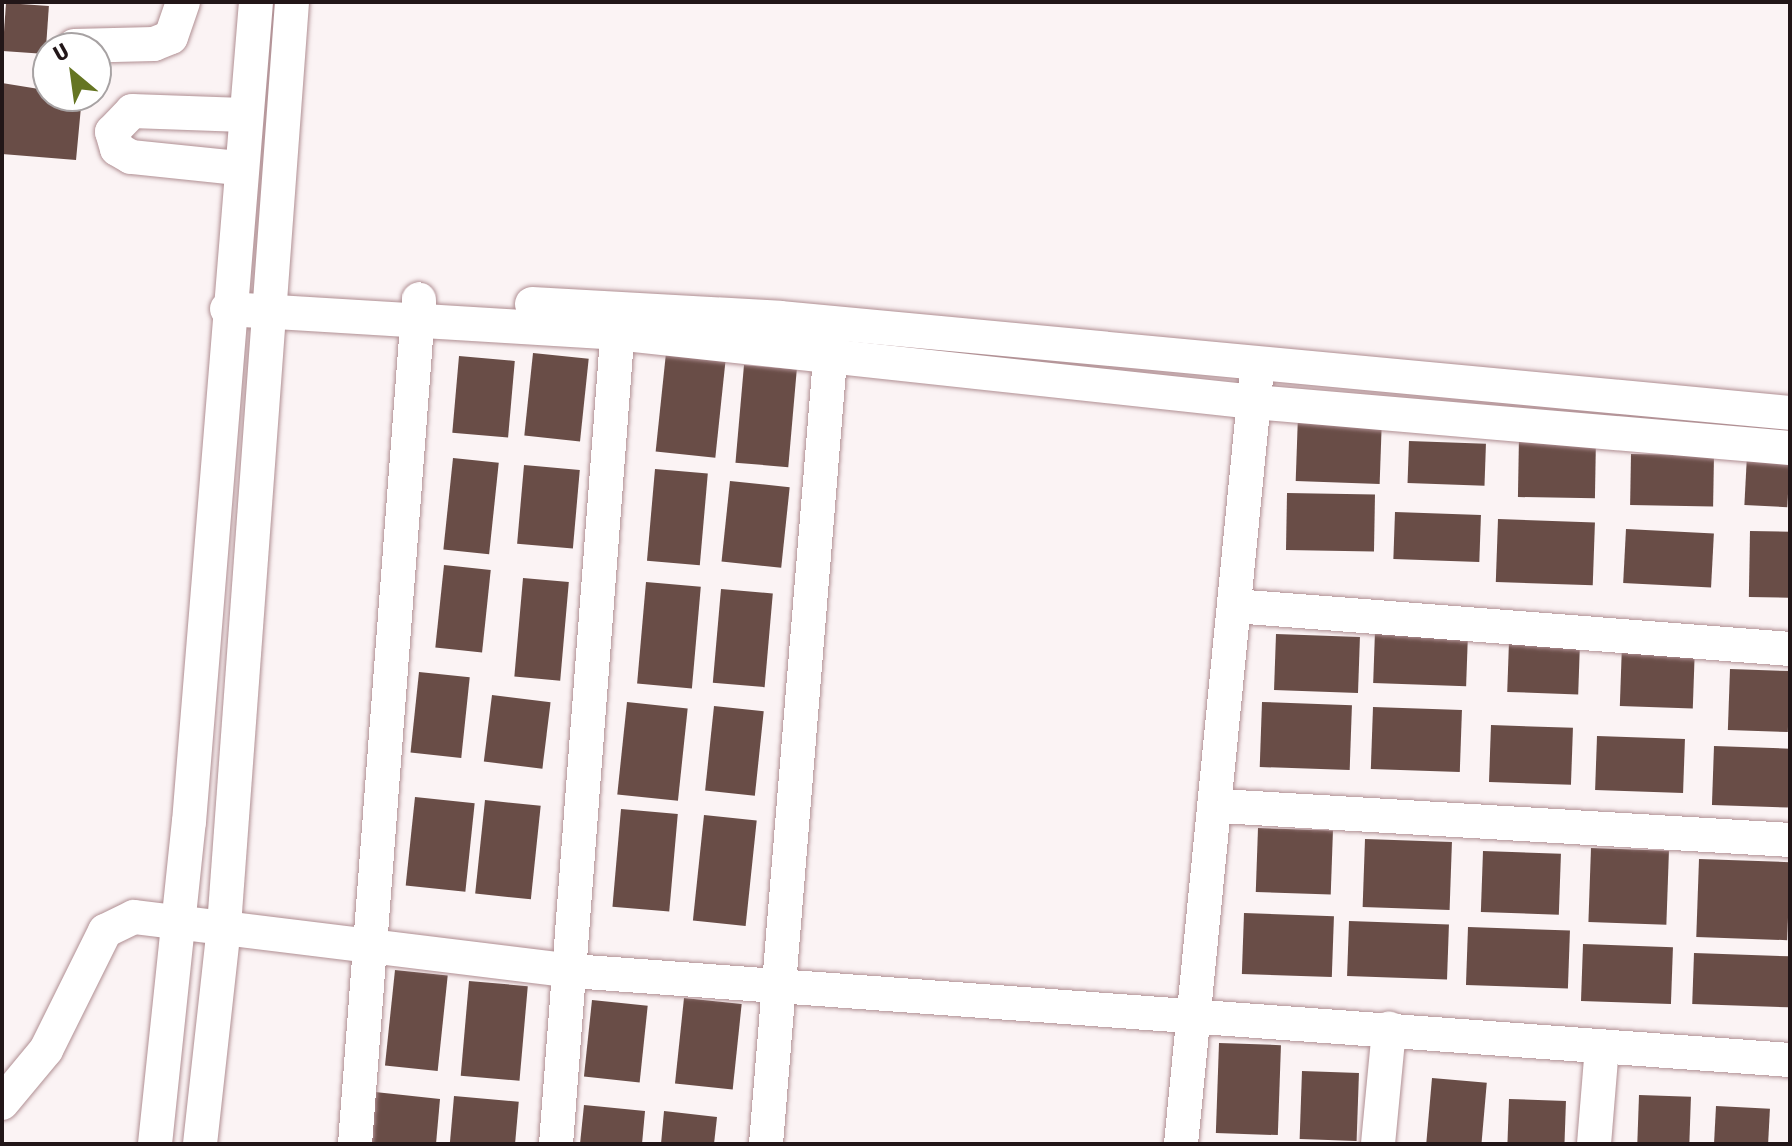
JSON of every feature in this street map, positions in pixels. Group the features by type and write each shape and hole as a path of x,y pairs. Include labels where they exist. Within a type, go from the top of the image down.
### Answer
{"street":[{"path":"112,45 154,44 171,37 183,2"},
{"path":"155,1144 238,168 256,2"},
{"path":"200,1144 224,926 266,299 292,2"},
{"path":"238,168 131,157 117,149 112,132 132,111 244,115"},
{"path":"227,299 618,321 831,341 1258,363 1790,413"},
{"path":"355,1144 418,309"},
{"path":"556,1144 572,971 618,321"},
{"path":"831,341 1254,402 1790,448"},
{"path":"766,1144 782,986 831,341"},
{"path":"1181,1144 1220,806 1234,606 1258,363"},
{"path":"1234,606 1790,649"},
{"path":"1220,806 1790,840"},
{"path":"2,1103 46,1050 105,931 134,917 176,919 572,971 1790,1060"},
{"path":"1378,1144 1389,1029"},
{"path":"1594,1144 1602,1047"}],"building":[{"path":"6,3 49,6 47,32 32,32 32,53 3,51"},
{"path":"2,83 32,88 32,112 80,112 76,160 2,154"},
{"path":"533,353 589,359 580,441 524,436"},
{"path":"666,353 726,359 715,458 656,451"},
{"path":"459,356 515,361 508,438 452,433"},
{"path":"744,365 797,370 788,467 735,463"},
{"path":"1298,415 1382,418 1380,484 1296,481"},
{"path":"1519,436 1596,437 1595,498 1518,497"},
{"path":"1409,441 1486,444 1484,486 1408,483"},
{"path":"1631,454 1714,455 1713,506 1630,505"},
{"path":"1747,455 1790,457 1787,507 1744,505"},
{"path":"453,458 499,463 489,554 443,549"},
{"path":"524,465 580,470 573,549 517,544"},
{"path":"655,469 708,474 700,565 647,561"},
{"path":"730,481 790,487 781,568 722,562"},
{"path":"1287,493 1375,495 1374,552 1286,550"},
{"path":"1395,512 1481,515 1479,562 1393,559"},
{"path":"1498,519 1595,522 1593,585 1496,582"},
{"path":"1626,529 1714,534 1711,588 1623,583"},
{"path":"1750,531 1790,532 1789,598 1749,597"},
{"path":"444,565 491,570 482,652 435,648"},
{"path":"523,578 569,582 560,681 514,677"},
{"path":"646,582 701,587 692,688 637,684"},
{"path":"721,589 773,594 765,687 713,683"},
{"path":"1375,631 1468,634 1466,686 1373,683"},
{"path":"1276,634 1360,637 1358,693 1274,690"},
{"path":"1509,641 1580,643 1578,694 1507,692"},
{"path":"1622,644 1695,647 1693,709 1620,706"},
{"path":"1730,669 1790,671 1788,732 1728,730"},
{"path":"419,672 470,677 461,758 411,753"},
{"path":"492,695 551,702 542,769 484,762"},
{"path":"627,702 688,708 678,801 617,794"},
{"path":"1262,702 1352,705 1350,770 1260,767"},
{"path":"714,706 764,711 755,796 705,791"},
{"path":"1373,707 1462,710 1460,772 1371,769"},
{"path":"1491,725 1573,728 1571,785 1489,782"},
{"path":"1597,736 1685,739 1683,793 1595,790"},
{"path":"1714,746 1790,749 1788,808 1712,805"},
{"path":"415,797 475,803 465,892 406,886"},
{"path":"485,800 541,806 531,899 475,893"},
{"path":"621,809 678,814 669,912 612,907"},
{"path":"704,815 757,821 746,926 693,920"},
{"path":"1258,828 1333,831 1331,895 1256,892"},
{"path":"1365,839 1452,842 1450,910 1363,907"},
{"path":"1591,848 1669,851 1666,925 1588,922"},
{"path":"1483,851 1561,854 1559,915 1481,912"},
{"path":"1699,859 1790,862 1787,940 1696,937"},
{"path":"1244,913 1334,916 1332,977 1242,974"},
{"path":"1349,921 1449,924 1447,979 1347,976"},
{"path":"1468,927 1570,931 1568,989 1466,985"},
{"path":"1583,944 1673,947 1671,1004 1581,1001"},
{"path":"1694,953 1790,956 1788,1007 1692,1004"},
{"path":"395,970 448,976 438,1071 385,1065"},
{"path":"469,981 528,986 519,1081 461,1076"},
{"path":"684,998 742,1004 733,1090 675,1084"},
{"path":"592,1000 648,1006 640,1082 584,1077"},
{"path":"1219,1043 1281,1045 1278,1135 1216,1133"},
{"path":"1302,1071 1359,1073 1357,1141 1300,1139"},
{"path":"1432,1078 1487,1083 1481,1144 1426,1144"},
{"path":"375,1092 440,1099 436,1144 369,1144"},
{"path":"1639,1095 1691,1097 1689,1144 1637,1144"},
{"path":"454,1096 519,1102 515,1144 450,1144"},
{"path":"1509,1099 1566,1101 1564,1144 1507,1144"},
{"path":"584,1105 645,1111 642,1144 580,1144"},
{"path":"1716,1106 1770,1109 1768,1144 1714,1144"},
{"path":"664,1111 717,1117 714,1144 661,1144"}]}
